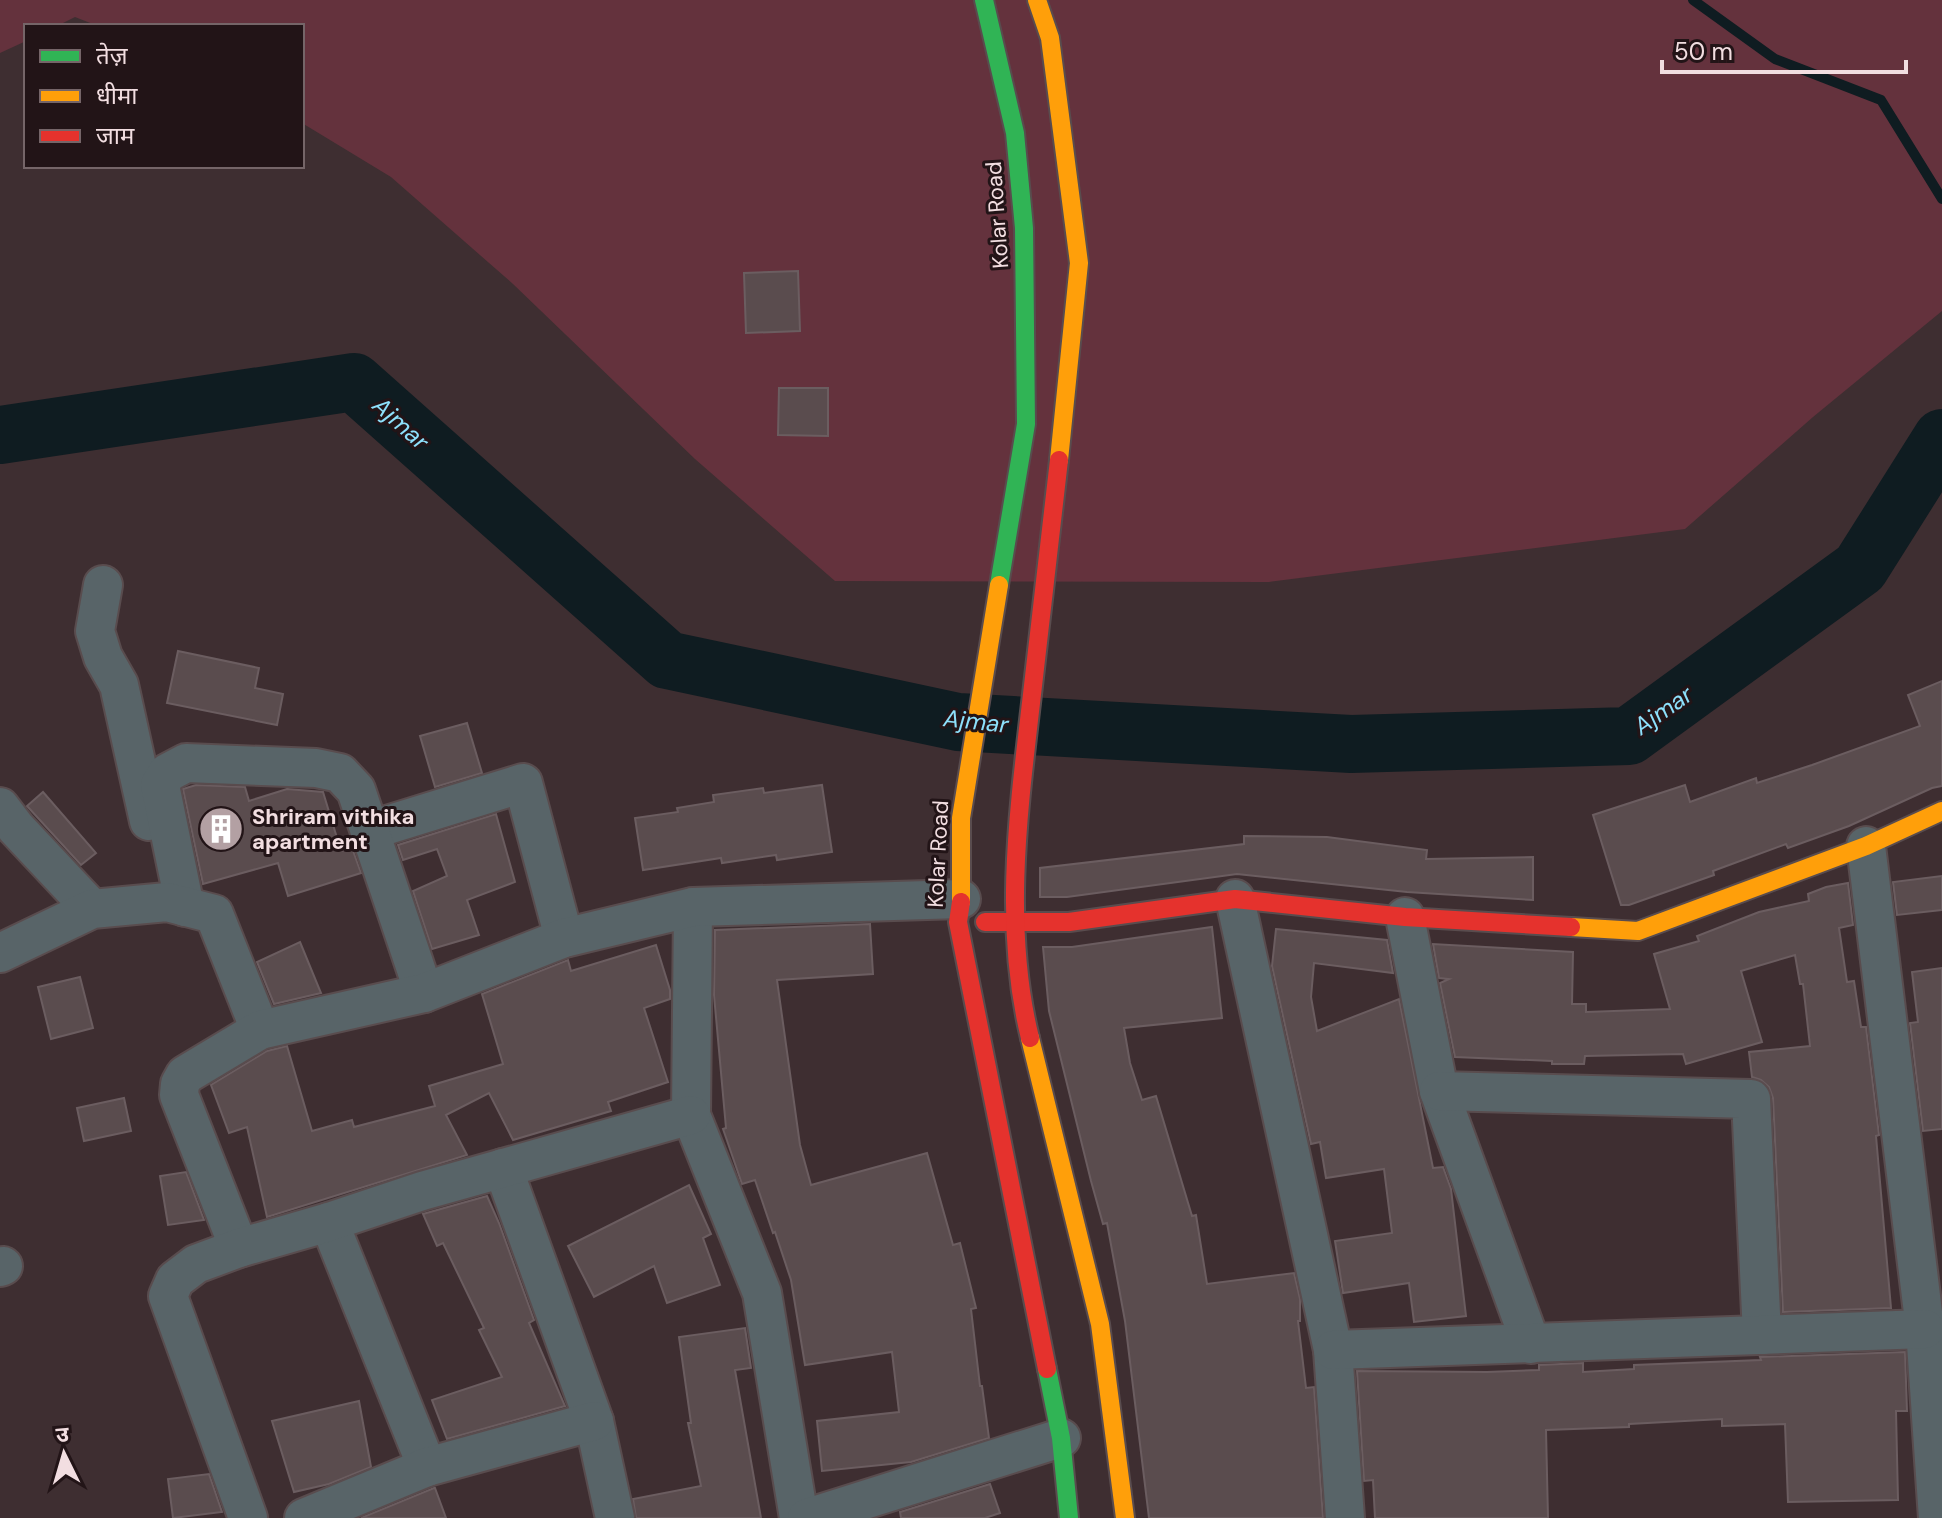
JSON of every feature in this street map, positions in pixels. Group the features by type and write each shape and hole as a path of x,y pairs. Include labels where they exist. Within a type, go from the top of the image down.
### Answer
{"main road":[{"name":"Kolar Road","path":"984,0 1016,149 1024,228 1026,424 961,818 960,910 1061,1438 1069,1518"},
{"path":"1037,0 1050,38 1079,263 1064,421 1015,836 1015,922 1024,1015 1100,1324 1125,1518"},
{"path":"960,910 1015,922 1069,922 1235,899 1405,917 1638,931 1866,846 1942,811"}],"street":[{"path":"103,585 95,631 103,657 119,685 176,904"},
{"path":"176,904 160,785 167,773 186,763 316,768 340,773 356,790 424,993"},
{"path":"371,830 523,783 564,938"},
{"path":"0,807 92,909"},
{"path":"1866,846 1925,1329 1938,1518"},
{"path":"1235,899 1333,1350 1345,1518"},
{"path":"0,953 92,909 176,904 214,914 260,1030"},
{"path":"693,907 691,1115 762,1293 799,1518"},
{"path":"239,1248 179,1095 180,1084 185,1075 260,1030 424,993 564,938 693,907 960,910"},
{"path":"1405,917 1439,1091 1531,1344"},
{"path":"1439,1091 1751,1099 1762,1335"},
{"path":"248,1518 168,1296 175,1280 196,1264 239,1248 422,1191 691,1115"},
{"path":"503,1168 594,1421 615,1518"},
{"path":"329,1222 427,1467"},
{"path":"1333,1350 1925,1329"},
{"path":"304,1518 427,1467 594,1421"},
{"path":"807,1518 1061,1438"}],"shaded area":[{"path":"0,0 1942,0 1942,311 1813,417 1685,529 1269,582 835,581 695,459 513,284 391,177 304,124 304,24 93,24 75,17 61,24 24,24 24,42 0,53"}],"building":[{"path":"798,271 800,331 746,333 744,273"},
{"path":"779,388 828,388 828,436 778,435"},
{"path":"178,651 259,668 255,688 283,694 277,725 167,703"},
{"path":"1942,681 1942,786 1849,826 1788,848 1786,844 1713,871 1714,875 1629,905 1621,905 1593,815 1685,785 1690,802 1756,778 1757,783 1812,765 1920,726 1908,695"},
{"path":"467,723 482,773 435,787 420,736"},
{"path":"196,785 245,787 249,801 287,789 323,792 341,851 352,848 361,873 288,896 278,863 203,884 183,789"},
{"path":"822,785 832,852 777,860 776,855 722,863 721,858 643,870 635,818 678,812 677,808 714,802 713,795 763,788 764,793"},
{"path":"43,792 96,853 81,865 27,806"},
{"path":"496,814 515,882 467,900 479,935 432,949 413,891 447,876 437,849 403,860 398,845"},
{"path":"1244,836 1327,837 1427,850 1426,859 1533,857 1533,900 1407,892 1237,874 1067,897 1040,897 1040,868 1244,844"},
{"path":"1942,876 1942,910 1897,915 1893,882"},
{"path":"1848,883 1853,925 1839,928 1847,982 1854,981 1861,1027 1866,1027 1879,1135 1876,1136 1891,1308 1783,1312 1773,1098 1769,1087 1752,1077 1749,1052 1810,1046 1803,984 1800,984 1795,955 1741,971 1762,1042 1686,1064 1683,1054 1585,1056 1584,1064 1552,1064 1552,1061 1455,1057 1440,983 1449,979 1439,978 1433,944 1573,952 1572,1004 1586,1004 1586,1012 1670,1009 1654,954 1699,941 1697,936 1759,912 1809,901 1808,894 1826,887"},
{"path":"870,924 873,974 777,980 800,1145 811,1185 927,1153 953,1245 960,1243 976,1308 971,1309 989,1438 911,1462 822,1471 817,1421 899,1412 892,1352 805,1365 791,1280 775,1232 755,1180 742,1184 723,1129 726,1128 714,995 715,930"},
{"path":"1212,927 1222,1018 1124,1028 1130,1063 1142,1100 1156,1096 1192,1216 1196,1215 1207,1284 1294,1273 1300,1299 1298,1321 1306,1388 1314,1387 1323,1518 1149,1518 1125,1321 1107,1223 1103,1224 1091,1181 1049,1011 1043,947 1072,947"},
{"path":"1276,929 1387,940 1393,973 1314,963 1311,997 1317,1031 1399,999 1433,1168 1443,1167 1451,1189 1466,1316 1414,1322 1409,1283 1343,1293 1335,1241 1392,1233 1384,1169 1326,1178 1320,1142 1311,1144 1272,966"},
{"path":"300,942 321,993 274,1004 257,962"},
{"path":"656,945 670,999 644,1008 668,1082 608,1102 611,1111 513,1140 489,1093 446,1115 467,1155 267,1217 247,1127 229,1133 211,1085 267,1051 287,1046 312,1131 352,1120 354,1127 435,1106 429,1086 503,1064 482,994 568,960 571,971"},
{"path":"1942,968 1942,1129 1923,1131 1910,1023 1918,1022 1912,972"},
{"path":"80,977 93,1028 51,1039 38,987"},
{"path":"124,1098 131,1131 84,1141 77,1108"},
{"path":"186,1172 204,1220 168,1225 160,1176"},
{"path":"689,1185 711,1234 703,1238 720,1285 667,1303 654,1266 594,1297 568,1246"},
{"path":"487,1196 534,1320 529,1323 565,1406 447,1439 432,1400 502,1377 479,1330 484,1328 443,1243 437,1246 423,1214"},
{"path":"745,1328 751,1368 735,1370 761,1518 636,1518 633,1499 701,1486 688,1423 691,1423 679,1337"},
{"path":"1905,1352 1907,1411 1896,1411 1898,1500 1788,1502 1785,1424 1722,1426 1722,1419 1546,1430 1548,1518 1375,1518 1373,1480 1364,1481 1357,1371 1487,1372 1539,1370 1539,1365 1583,1363 1583,1372 1634,1369 1634,1365 1761,1360 1760,1357"},
{"path":"359,1401 371,1467 329,1484 294,1492 272,1421"},
{"path":"209,1474 222,1512 173,1518 168,1479"},
{"path":"990,1484 1000,1513 985,1518 901,1518 900,1512"},
{"path":"434,1488 446,1518 361,1518"}],"waterway":[{"path":"1693,0 1775,59 1881,100 1942,199"},
{"name":"Ajmar","path":"0,435 354,382 667,660 958,722 1351,744 1629,736 1860,568 1942,438"}],"traffic: fast":[{"path":"984,0 1015,133 1024,228 1026,424 999,585"},
{"path":"1047,1369 1061,1438 1069,1518"}],"traffic: slow":[{"path":"1037,0 1050,38 1079,263 1059,460"},
{"path":"961,902 961,818 999,585"},
{"path":"1571,927 1638,931 1866,846 1942,811"},
{"path":"1030,1038 1100,1324 1125,1518"}],"traffic: jam":[{"path":"1030,1038 1017,955 1018,829 1059,460"},
{"path":"985,922 1069,922 1235,899 1405,917 1571,927"},
{"path":"961,902 958,922 1047,1369"}],"place":[{"name":"Shriram vithika apartment","path":"221,829"}]}
